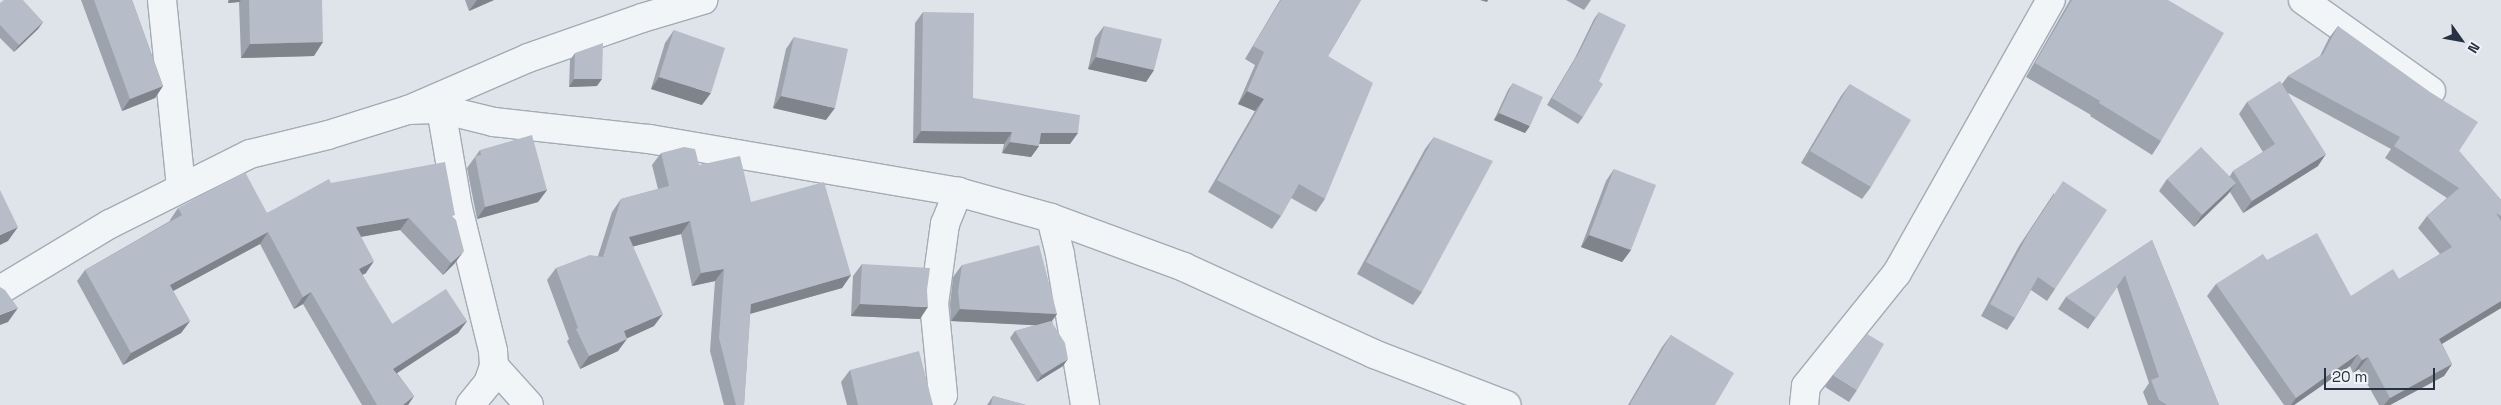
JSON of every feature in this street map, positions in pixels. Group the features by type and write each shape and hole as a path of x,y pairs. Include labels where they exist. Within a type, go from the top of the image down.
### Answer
{"street":[{"path":"162,0 181,187"},
{"path":"0,290 19,281 110,224 250,154 328,136 408,110 528,58 642,18 703,0"},
{"path":"1804,405 1806,386 1897,273 2051,0"},
{"path":"2303,0 2431,91"},
{"path":"408,110 441,110 494,122 649,139 958,192 1051,218 1184,267 1374,354 1506,405"},
{"path":"441,110 458,208 493,350 494,366 488,383 470,405"},
{"path":"943,396 934,304 939,253 945,224 958,192"},
{"path":"1051,218 1060,256 1085,405"},
{"path":"494,366 530,405"}],"building":[{"path":"4,0 23,0 43,22 19,45 0,25 0,3"},
{"path":"94,0 132,0 163,86 130,99"},
{"path":"249,0 322,0 323,42 250,44"},
{"path":"1281,0 1361,0 1328,56 1373,83 1325,199 1299,184 1281,216 1217,180 1264,99 1247,91 1264,52 1253,46"},
{"path":"2072,0 2168,0 2224,33 2161,141 2099,103 2100,101 2035,63"},
{"path":"923,12 974,13 973,98 1080,115 1078,133 1041,133 1039,146 1010,142 1012,132 921,131"},
{"path":"1599,12 1626,25 1599,81 1603,84 1583,117 1552,98 1580,51"},
{"path":"1104,26 1162,39 1154,70 1096,57"},
{"path":"2338,26 2430,92 2478,122 2459,151 2501,200 2501,216 2496,213 2501,221 2501,301 2439,339 2452,364 2390,398 2368,357 2362,360 2358,354 2296,398 2216,284 2263,254 2267,260 2317,233 2351,296 2393,269 2399,279 2452,247 2427,216 2459,188 2394,146 2400,137 2288,76 2323,54"},
{"path":"674,30 725,48 711,93 659,77"},
{"path":"794,37 848,49 835,108 781,96"},
{"path":"603,43 602,79 574,79 575,53"},
{"path":"2280,81 2326,154 2252,201 2233,171 2275,144 2247,102"},
{"path":"1513,83 1543,97 1530,126 1499,113"},
{"path":"1850,84 1911,120 1871,187 1810,151"},
{"path":"532,135 547,190 485,207 475,156 481,155 480,150"},
{"path":"1434,137 1493,161 1422,292 1366,262"},
{"path":"684,147 695,149 699,165 740,156 751,202 824,182 851,275 751,304 744,405 736,405 719,338 724,269 701,273 690,221 629,237 663,314 624,331 627,339 589,356 576,329 578,328 556,268 590,255 603,257 621,199 669,186 661,153"},
{"path":"2201,147 2236,183 2202,215 2167,179"},
{"path":"445,162 455,215 452,216 456,220 464,251 451,263 409,218 356,227 374,261 359,269 392,324 446,289 467,321 393,369 414,396 403,405 377,405 311,292 303,297 268,232 170,285 190,321 131,353 85,270 182,215 178,208 245,172 267,213 329,179 331,183"},
{"path":"1614,169 1656,185 1631,250 1589,235"},
{"path":"2063,181 2107,210 2055,289 2038,277 2015,318 1990,304 2028,234"},
{"path":"0,190 18,227 0,235"},
{"path":"2152,240 2219,405 2167,405 2159,400 2151,380 2159,377 2125,275 2096,318 2066,297"},
{"path":"1039,245 1057,314 960,309 958,292 962,265"},
{"path":"862,264 930,268 927,290 928,307 860,304"},
{"path":"0,287 5,290 18,308 0,315"},
{"path":"1051,321 1065,343 1068,359 1042,375 1015,331"},
{"path":"1867,334 1884,344 1857,390 1833,375"},
{"path":"1671,335 1734,373 1715,405 1630,404"},
{"path":"919,351 933,405 858,405 850,370"},
{"path":"993,396 1026,405 991,405"}]}
